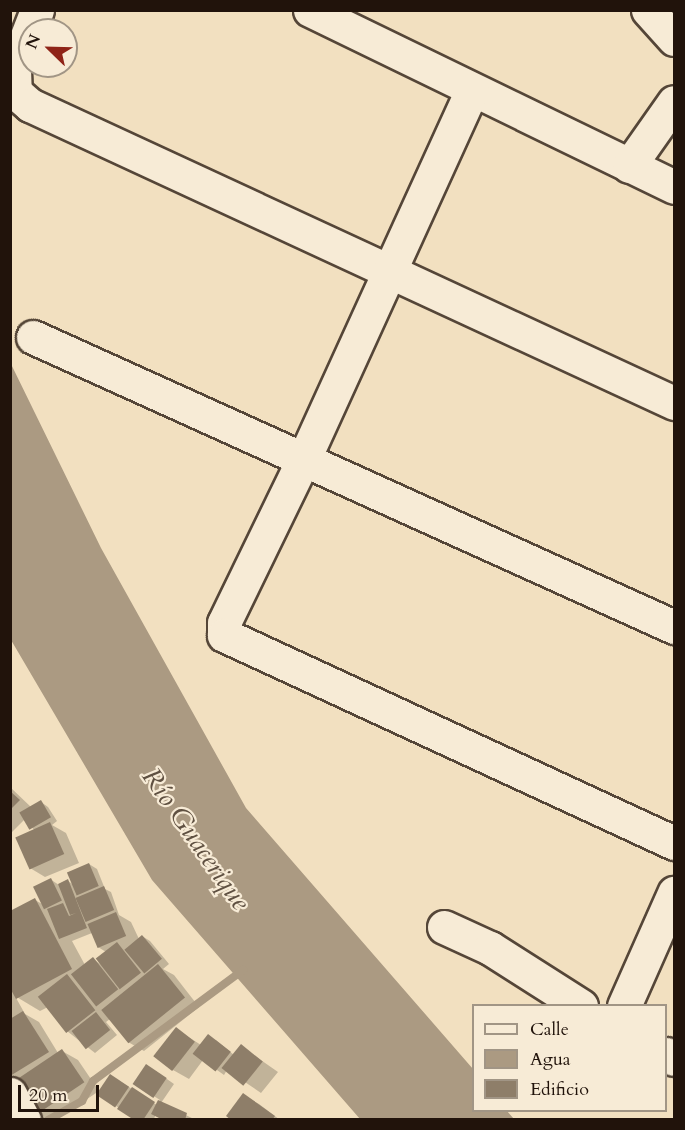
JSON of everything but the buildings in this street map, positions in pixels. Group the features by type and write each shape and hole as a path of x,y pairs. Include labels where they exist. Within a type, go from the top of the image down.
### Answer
{"street":[{"path":"37,10 14,69 15,92 30,105 675,403"},
{"path":"310,10 675,187"},
{"path":"648,10 675,39"},
{"path":"472,90 387,269 304,458 224,623 224,635 675,843"},
{"path":"629,166 675,102"},
{"path":"33,337 675,627"},
{"path":"624,1004 675,893"},
{"path":"444,927 490,948 579,1004"},
{"path":"10,1094 24,1119"}],"water":[{"name":"Río Guacerique","path":"10,362 101,548 246,808 472,1068 472,1112 508,1112 514,1119 360,1119 152,880 11,640"}],"waterway":[{"path":"48,1120 82,1101 93,1081 243,970"}]}
